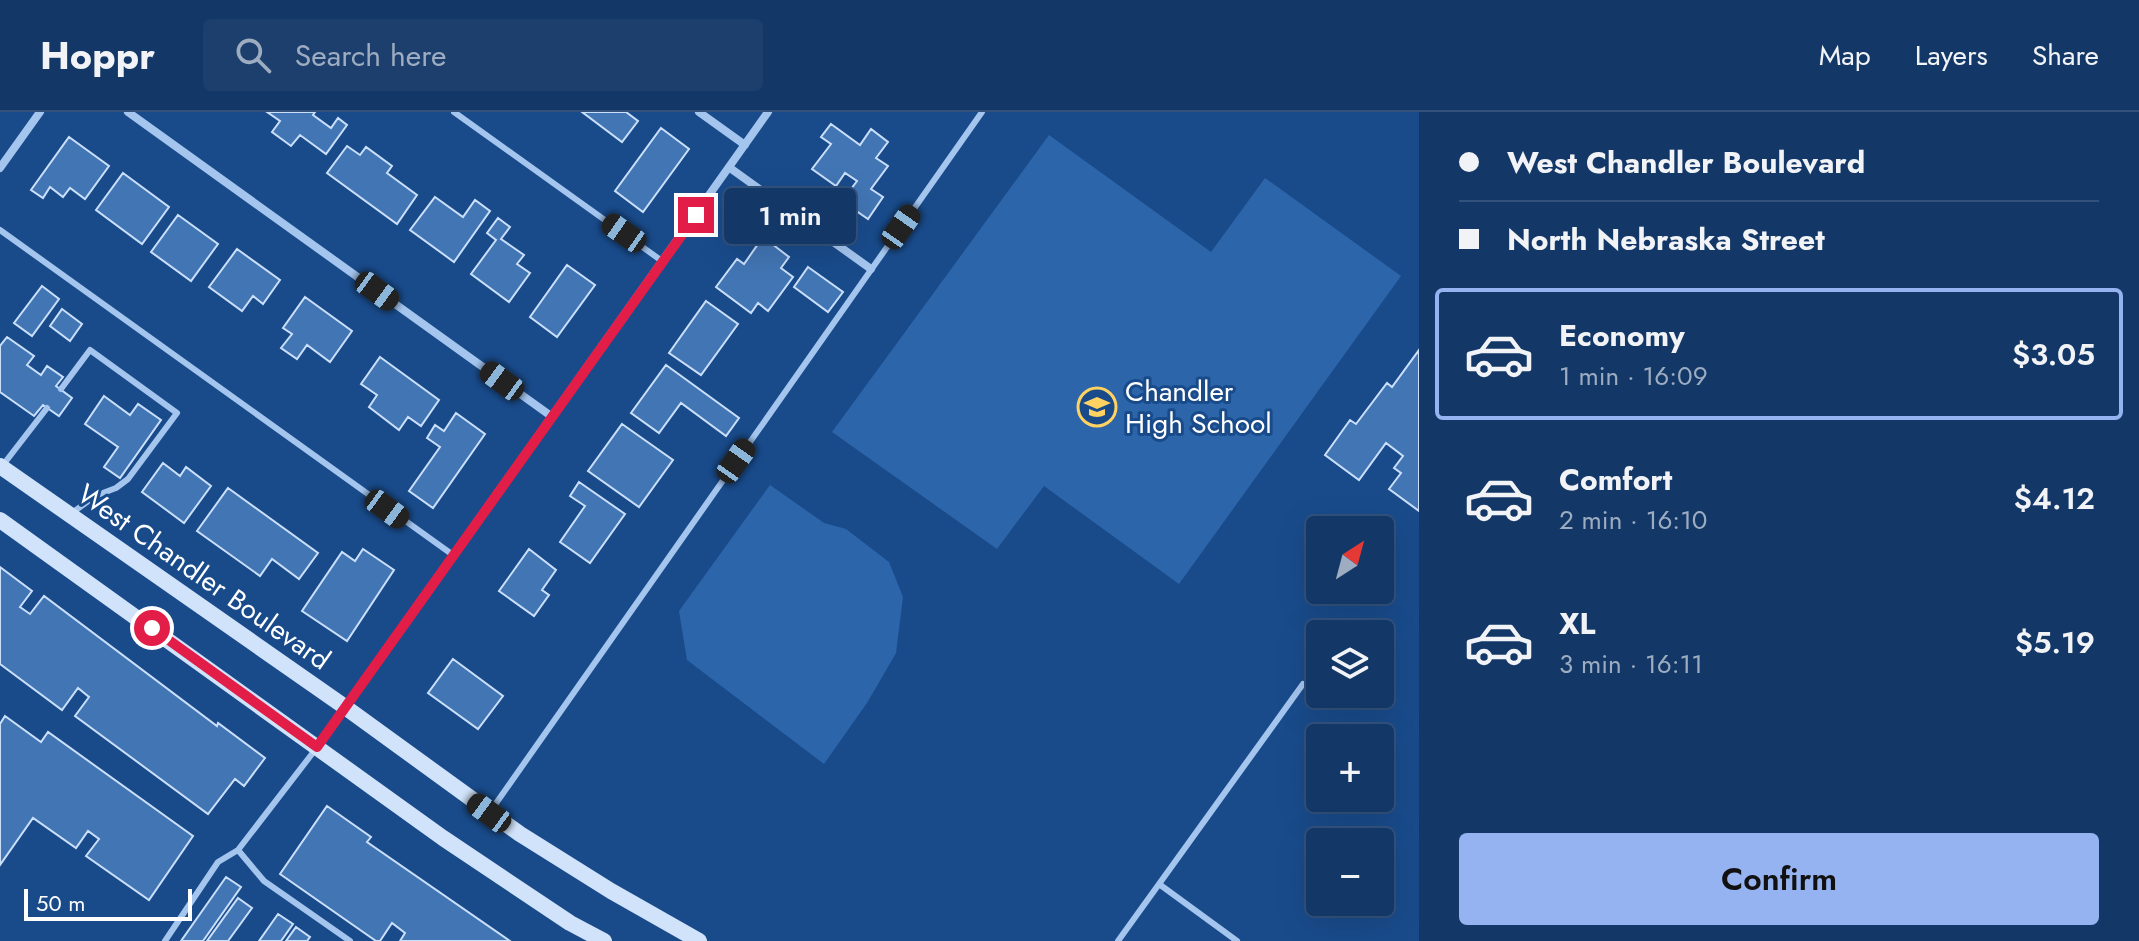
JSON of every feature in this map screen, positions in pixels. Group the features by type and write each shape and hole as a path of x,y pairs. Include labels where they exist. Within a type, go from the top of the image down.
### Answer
{"main road":[{"name":"West Chandler Boulevard","path":"1,466 345,707 489,813 611,891 699,941"},
{"path":"0,520 514,886 604,941"}],"street":[{"path":"0,168 40,112"},
{"path":"128,112 551,416"},
{"path":"699,112 745,145"},
{"path":"317,747 768,112"},
{"path":"730,168 871,269"}],"lane":[{"path":"454,112 662,261"},
{"path":"489,813 982,112"},
{"path":"0,230 453,555"},
{"path":"61,389 90,350 177,413 128,479 116,488 95,496 69,515"},
{"path":"1,466 47,408"},
{"path":"1118,941 1303,684"},
{"path":"165,941 218,862 238,850 317,747"},
{"path":"238,850 264,881 350,941"},
{"path":"1159,884 1237,941"}],"shaded area":[{"path":"1049,135 1211,252 1265,178 1401,276 1179,584 1044,486 997,549 832,432"},
{"path":"770,485 824,523 846,529 889,562 903,597 896,653 867,703 824,764 687,660 679,611"}],"building":[{"path":"267,112 315,112 313,115 331,128 338,118 347,125 326,154 300,135 291,146 272,132 280,121"},
{"path":"582,112 626,112 638,121 622,142"},
{"path":"831,124 860,145 871,129 888,142 876,158 888,166 871,189 883,197 868,219 842,201 857,181 845,173 836,186 812,169 831,144 821,137"},
{"path":"661,128 689,149 643,212 615,191"},
{"path":"69,137 109,166 85,199 70,188 63,197 50,187 43,198 31,190"},
{"path":"347,146 360,155 366,147 392,166 387,173 417,195 397,224 327,173"},
{"path":"123,173 169,207 142,244 96,210"},
{"path":"435,197 463,217 475,200 490,211 454,262 410,230"},
{"path":"178,215 218,244 191,281 151,252"},
{"path":"498,218 510,227 501,239 524,255 517,264 530,273 509,302 471,274 496,240 487,233"},
{"path":"763,237 789,257 781,268 793,277 768,311 758,303 751,313 716,287 737,259 744,264"},
{"path":"237,249 280,280 263,304 253,296 242,311 209,287"},
{"path":"567,265 595,285 557,337 530,317"},
{"path":"808,267 843,292 828,312 794,287"},
{"path":"42,286 59,299 32,336 14,323"},
{"path":"305,297 352,331 330,362 307,345 297,359 281,348 292,334 283,328"},
{"path":"706,301 738,324 701,375 669,353"},
{"path":"62,309 82,324 70,341 50,326"},
{"path":"7,337 34,356 27,365 41,375 47,366 63,377 56,386 72,398 59,416 43,405 34,416 0,392 0,346"},
{"path":"1419,350 1419,511 1389,489 1401,473 1394,468 1403,456 1386,443 1359,480 1325,455 1350,420 1356,424 1387,383 1392,387"},
{"path":"380,357 439,400 421,426 408,417 399,430 369,407 377,395 361,384"},
{"path":"666,365 739,418 726,436 681,403 659,433 631,413"},
{"path":"104,396 130,415 138,404 161,420 120,478 104,467 118,447 85,424"},
{"path":"456,413 485,434 433,508 409,491 440,447 427,438 435,425 444,431"},
{"path":"622,424 673,460 639,507 588,471"},
{"path":"163,463 180,476 186,467 211,486 184,523 142,492"},
{"path":"579,482 625,514 590,563 560,542 585,506 570,496"},
{"path":"228,488 318,553 299,579 272,559 260,576 197,531"},
{"path":"363,549 394,570 347,641 302,611 342,552 355,561"},
{"path":"529,549 556,570 542,590 549,595 534,616 499,591"},
{"path":"0,567 32,591 20,607 30,614 44,596 217,726 218,723 265,758 244,786 235,779 208,814 75,716 89,697 78,688 62,710 0,664"},
{"path":"453,659 503,696 478,729 428,693"},
{"path":"5,716 41,742 48,732 193,836 149,900 86,856 99,839 88,831 76,848 33,818 0,865 0,724"},
{"path":"327,806 371,837 367,842 510,941 400,941 405,933 392,923 380,941 376,941 280,874"},
{"path":"226,877 241,887 203,941 181,941"},
{"path":"238,898 252,908 228,941 207,941"},
{"path":"278,914 293,924 281,941 259,941"},
{"path":"296,927 310,937 307,941 286,941"}],"place":[{"name":"Chandler High School","path":"1097,407"}],"route":[{"path":"152,628 317,747 696,215"}]}
